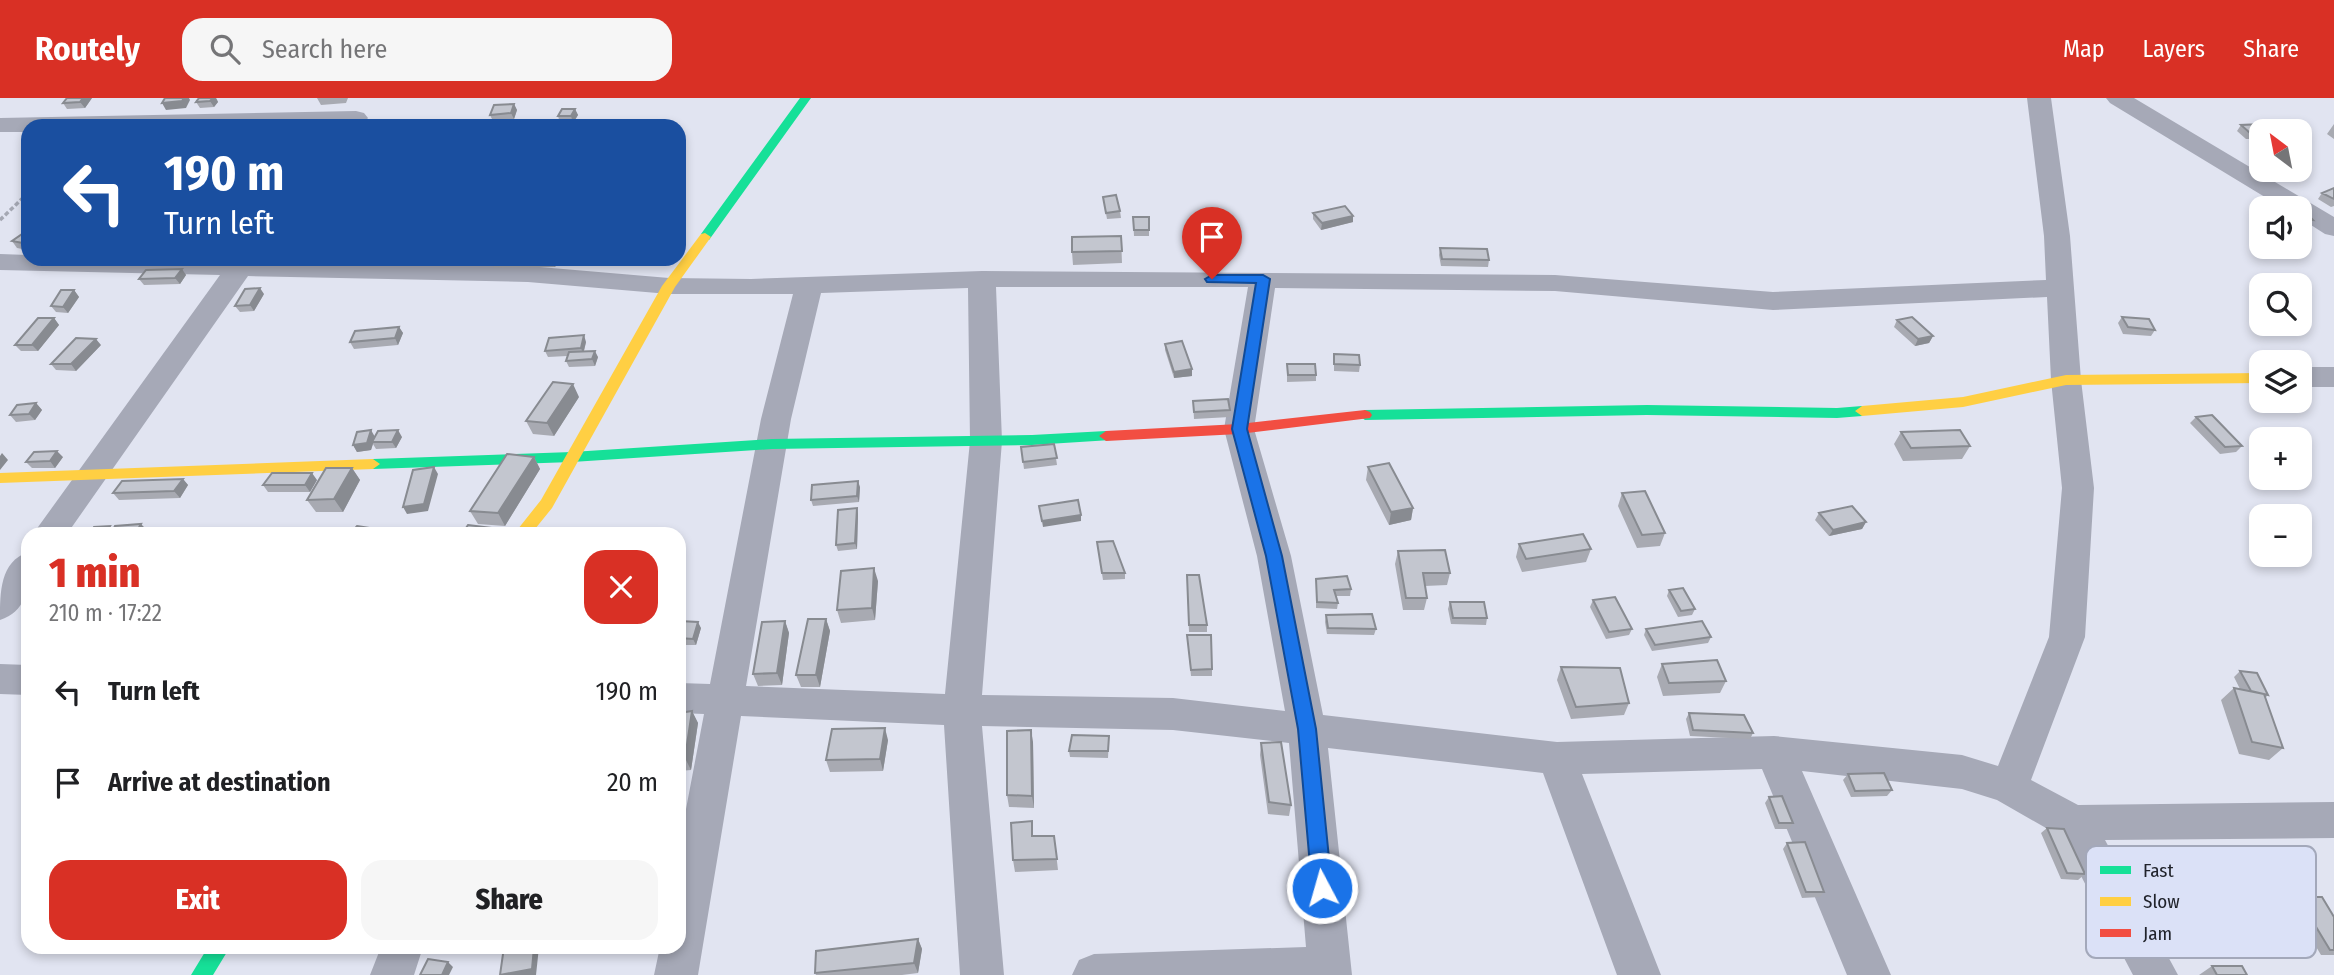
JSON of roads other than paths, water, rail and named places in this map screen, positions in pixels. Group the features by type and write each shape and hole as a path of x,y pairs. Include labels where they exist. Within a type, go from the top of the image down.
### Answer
{"street":[{"path":"686,263 806,98"},
{"path":"2009,787 2067,637 2078,488 2066,380 2054,210 2039,98"},
{"path":"2118,98 2334,228"},
{"path":"195,119 357,114"},
{"path":"0,125 21,124"},
{"path":"0,262 21,262"},
{"path":"54,527 240,266"},
{"path":"320,266 528,274 669,286 809,285 982,279 1555,283 1773,301 2060,288"},
{"path":"544,519 572,457 669,286 684,266"},
{"path":"982,279 986,441 962,710 982,975"},
{"path":"1094,975 1330,971 1307,729 1274,556 1239,429 1263,279"},
{"path":"686,920 772,444 809,285"},
{"path":"2312,377 2334,377"},
{"path":"0,478 572,457 772,444 986,441 1239,429 1366,415 1478,412 1837,413 1963,402 2066,380 2249,378"},
{"path":"0,606 21,575"},
{"path":"0,679 21,680"},
{"path":"686,698 962,710 1173,714 1557,758 1774,752 1962,772 2009,787 2074,823 2334,820"},
{"path":"1774,752 1869,975"},
{"path":"1557,758 1639,975"},
{"path":"2074,823 2086,846"},
{"path":"201,975 215,954"},
{"path":"392,975 400,954"},
{"path":"676,975 680,954"},
{"path":"2147,958 2156,975"}]}
